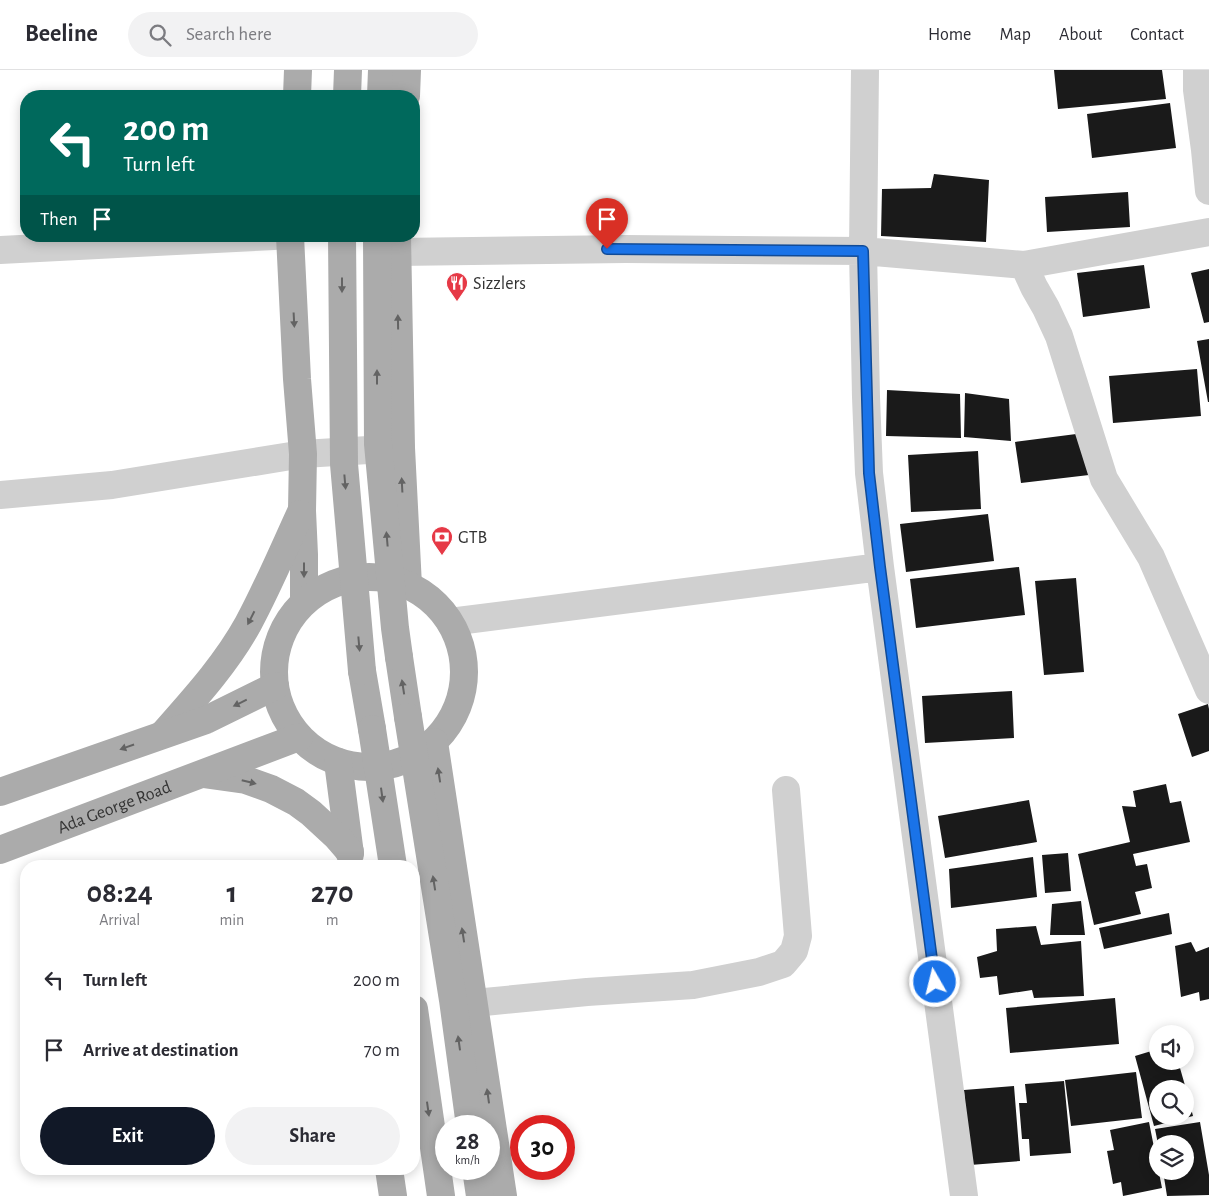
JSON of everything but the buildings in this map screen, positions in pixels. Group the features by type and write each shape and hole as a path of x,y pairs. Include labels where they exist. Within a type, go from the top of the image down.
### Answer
{"main road":[{"path":"297,90 298,70"},
{"path":"347,90 348,70"},
{"path":"381,90 382,70"},
{"path":"406,90 407,70"},
{"path":"290,242 297,379 303,454 304,602"},
{"path":"342,242 344,464 349,533 362,671 392,860"},
{"path":"390,242 408,586"},
{"path":"390,242 378,444 395,628 453,1000 469,1115"},
{"path":"162,735 222,665 247,626 302,510"},
{"path":"372,577 408,586 424,595 438,608 450,622 458,639 463,657 464,676 462,694 455,712 446,728 434,742 419,753 402,761 384,766 366,767 338,762 313,749 299,737 288,722 280,705 275,686 274,668 276,650 282,632 291,616 304,602 336,582 372,577"},
{"path":"0,792 206,720 275,686"},
{"name":"Ada George Road","path":"0,850 299,737"},
{"path":"434,742 502,1196"},
{"path":"338,762 350,859"},
{"path":"201,774 246,780 271,789 296,802 337,837 350,859"},
{"path":"420,1051 441,1196"},
{"path":"390,1175 393,1196"},
{"path":"478,1180 480,1196"}],"street":[{"path":"865,70 863,251 869,473 964,1196"},
{"path":"1197,70 1197,90 1209,191"},
{"path":"420,242 626,249 863,251 1024,265 1209,232"},
{"path":"0,250 157,242"},
{"path":"1024,265 1059,336 1104,480 1151,557 1209,690"},
{"path":"0,495 112,485 303,454 400,448"},
{"path":"450,622 880,567"},
{"path":"474,1003 587,992 692,985 759,972 782,964 794,951 798,936 786,790"}],"place":[{"name":"Sizzlers","path":"457,302"},
{"name":"GTB","path":"442,556"}],"route":[{"path":"607,249 863,251 869,473 935,982"}]}
